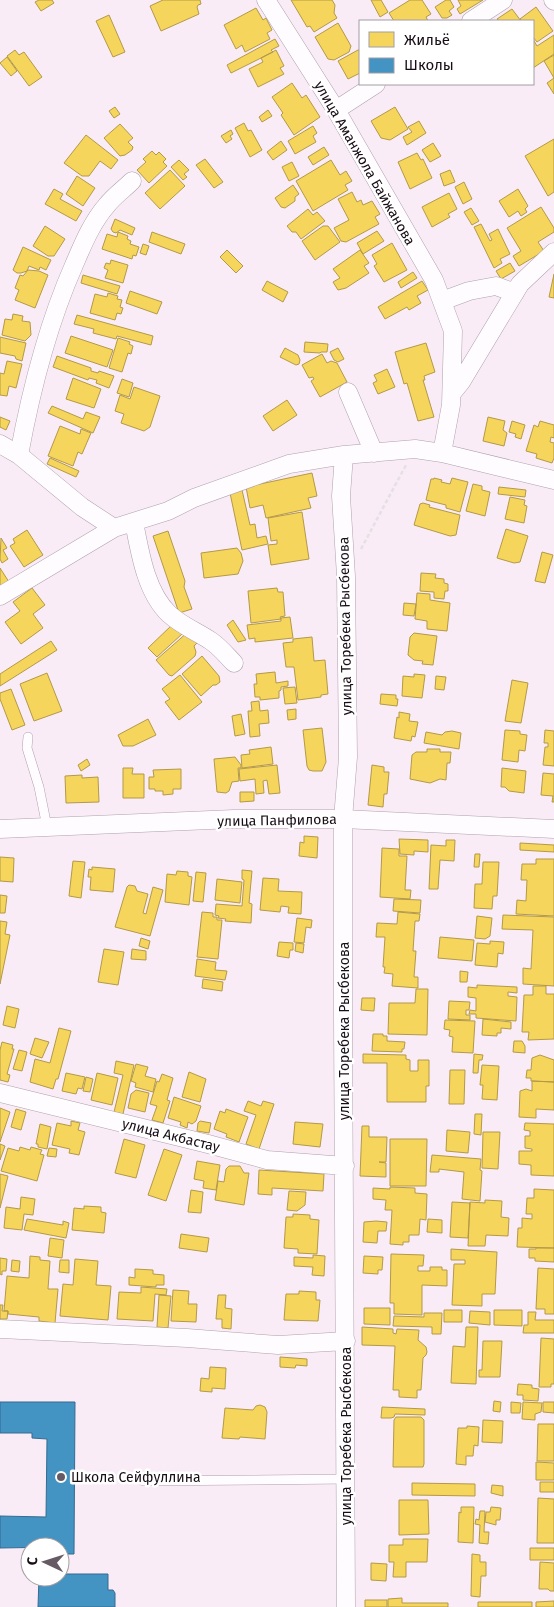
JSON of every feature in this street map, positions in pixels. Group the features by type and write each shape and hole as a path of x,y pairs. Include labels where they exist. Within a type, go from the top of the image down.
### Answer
{"street":[{"name":"улица Аманжола Байжанова","path":"266,0 336,110 434,280 453,331 452,393"},
{"path":"473,20 503,0"},
{"path":"336,110 374,85"},
{"path":"114,528 82,508 7,451 39,363 61,293 88,232 107,205 132,181"},
{"path":"442,453 452,393 461,382 520,284 554,252"},
{"path":"442,301 469,291 496,286 515,293"},
{"path":"348,392 374,453"},
{"path":"0,596 114,528 168,511 194,498 289,464 344,455 415,449 442,453 554,480"},
{"name":"улица Торебека Рысбекова","path":"344,455 341,496 346,576 348,757 343,819 346,1607"},
{"path":"134,522 155,598 170,615 213,642 234,663"},
{"name":"улица Панфилова","path":"0,829 234,819 343,819 554,829"},
{"name":"улица Акбастау","path":"0,1093 267,1160 344,1166"},
{"path":"0,1329 187,1338 278,1345 346,1341"}],"lane":[{"path":"28,737 27,748 47,827"},
{"path":"143,1481 346,1479"}],"path":[{"path":"360,550 415,449"}],"building: Жильё":[{"path":"39,0 52,0 54,3 41,11 35,2"},
{"path":"163,0 200,0 201,4 197,7 199,14 161,31 150,6"},
{"path":"291,0 332,0 335,5 334,13 337,18 314,32 310,26 307,27"},
{"path":"371,0 381,0 388,12 380,17"},
{"path":"410,0 422,0 431,14 426,17 428,20 393,20 389,13"},
{"path":"446,0 450,0 454,7 449,11 452,15 442,18 435,7"},
{"path":"458,0 483,0 460,14 457,9 461,6"},
{"path":"536,7 553,31 537,42 534,38 534,20 520,19"},
{"path":"256,8 263,20 266,18 272,30 267,33 270,39 245,52 242,45 236,49 224,25"},
{"path":"512,9 520,20 498,20"},
{"path":"109,15 125,52 113,57 96,21"},
{"path":"338,23 351,46 349,52 334,60 328,59 315,37"},
{"path":"554,35 554,54 534,67 534,41 537,46"},
{"path":"275,39 279,46 271,50 273,52 231,73 227,65"},
{"path":"15,50 19,55 24,52 42,77 29,86 7,56"},
{"path":"276,50 284,66 280,68 284,74 258,87 249,69 263,62 261,58"},
{"path":"359,50 359,74 348,79 338,61"},
{"path":"554,55 554,78 544,61"},
{"path":"7,57 17,71 11,76 0,63"},
{"path":"554,78 554,94 547,83"},
{"path":"292,83 302,98 306,95 320,117 294,135 281,115 283,113 272,97"},
{"path":"115,107 120,114 114,118 109,111"},
{"path":"395,107 408,129 390,140 381,138 371,121"},
{"path":"268,110 272,116 262,122 259,117"},
{"path":"419,121 426,133 407,145 403,137 412,132 408,127"},
{"path":"244,123 248,131 251,130 262,150 250,157 235,128"},
{"path":"120,124 133,138 128,142 133,147 125,155 120,156 104,138"},
{"path":"313,126 317,133 313,136 316,142 295,154 288,141"},
{"path":"231,130 233,134 230,136 232,139 226,143 221,136"},
{"path":"86,135 118,160 111,169 100,161 89,176 82,176 64,163"},
{"path":"554,139 554,192 548,196 525,156"},
{"path":"281,141 287,150 273,160 267,152"},
{"path":"433,143 441,156 430,162 422,150"},
{"path":"324,147 329,155 313,165 308,157"},
{"path":"152,151 156,155 159,152 166,159 163,162 167,166 149,183 137,170 146,162 143,159"},
{"path":"417,153 421,160 423,159 432,178 410,189 398,162"},
{"path":"205,159 223,182 214,188 196,165"},
{"path":"179,160 189,170 184,174 187,177 183,180 171,167"},
{"path":"331,160 340,175 346,171 352,181 345,185 348,190 313,211 296,181"},
{"path":"292,162 299,176 289,181 282,167"},
{"path":"170,170 185,186 160,209 145,193"},
{"path":"450,170 455,182 444,186 440,174"},
{"path":"77,176 95,188 83,206 66,194"},
{"path":"464,182 472,199 463,204 455,187"},
{"path":"293,185 299,194 295,197 295,201 285,208 281,207 275,198"},
{"path":"54,189 63,194 60,199 82,211 76,221 45,204"},
{"path":"518,189 528,206 525,209 527,212 521,216 518,211 509,217 499,201"},
{"path":"352,192 357,202 361,200 363,205 372,201 380,214 375,217 379,224 346,242 341,241 334,228 349,220 338,199"},
{"path":"449,193 457,209 448,214 450,217 432,227 422,207"},
{"path":"541,207 554,228 554,232 538,242 544,251 519,266 513,256 521,251 507,228"},
{"path":"471,208 479,221 472,225 464,212"},
{"path":"308,209 313,215 317,212 325,221 301,239 296,232 292,232 287,226"},
{"path":"115,219 135,228 132,235 120,230 116,233 113,232 111,229"},
{"path":"481,224 490,241 492,240 489,234 498,229 510,254 500,259 502,263 494,268 474,227"},
{"path":"45,226 65,239 54,256 48,256 33,246"},
{"path":"323,226 328,226 340,242 315,260 302,241"},
{"path":"377,231 384,241 363,254 357,243"},
{"path":"118,232 128,236 127,239 131,241 130,244 139,247 136,256 133,255 132,259 102,249 107,234 117,237"},
{"path":"152,232 185,244 181,254 149,242"},
{"path":"392,243 407,270 384,282 374,266 377,264 372,255"},
{"path":"143,244 149,246 146,255 140,253"},
{"path":"23,247 51,260 46,270 40,267 39,270 29,266 27,271 21,273 13,270"},
{"path":"227,250 243,266 236,273 220,257"},
{"path":"360,250 369,263 364,266 369,273 346,288 338,290 333,282 340,278 333,269"},
{"path":"111,260 128,265 123,283 105,278 108,270 104,268 106,263 110,264"},
{"path":"510,263 515,271 501,279 496,271"},
{"path":"28,270 39,271 48,275 35,308 15,300 19,290 15,288 20,275 23,276"},
{"path":"413,272 417,278 401,288 398,282"},
{"path":"554,274 554,298 549,297"},
{"path":"83,275 120,286 117,294 81,283"},
{"path":"267,281 288,292 283,302 262,290"},
{"path":"422,281 428,290 417,296 421,303 409,310 407,307 385,319 378,307"},
{"path":"130,291 162,302 157,314 126,303"},
{"path":"108,293 118,296 117,299 122,300 120,307 123,308 121,314 117,313 115,320 90,313 95,294 107,297"},
{"path":"13,314 23,316 22,321 30,322 31,335 25,341 2,335 5,319 12,320"},
{"path":"77,315 153,336 151,345 117,336 116,339 93,333 94,329 74,324"},
{"path":"71,336 113,350 107,367 65,353"},
{"path":"0,337 26,343 22,361 16,359 15,356 0,353"},
{"path":"118,338 130,342 129,344 133,346 131,354 128,353 122,372 109,368"},
{"path":"305,342 328,344 327,352 304,352"},
{"path":"426,343 435,372 424,376 425,380 423,380 434,417 418,421 407,383 404,384 395,352"},
{"path":"285,348 298,355 299,364 296,365 280,357"},
{"path":"338,348 344,359 338,362 334,360 330,352"},
{"path":"322,354 327,363 331,361 337,363 347,382 320,397 311,381 314,379 313,377 309,378 302,365"},
{"path":"57,356 91,368 91,371 98,373 99,371 114,376 109,388 96,383 97,380 89,378 88,380 53,367"},
{"path":"7,361 22,364 16,388 9,386 7,396 0,395 0,373 4,374"},
{"path":"387,369 395,387 378,394 373,383 377,381 374,375"},
{"path":"73,378 101,389 94,408 66,399"},
{"path":"122,379 133,383 129,397 117,393"},
{"path":"134,387 160,396 150,427 144,431 121,423 124,414 115,411 120,395 130,399"},
{"path":"287,400 297,415 273,431 263,416"},
{"path":"52,406 83,419 86,412 100,417 93,433 48,413"},
{"path":"0,417 10,421 6,430 0,427"},
{"path":"488,417 505,421 503,430 507,433 504,446 483,441"},
{"path":"512,421 525,425 521,439 515,437 516,434 509,432"},
{"path":"540,421 554,425 554,438 551,437 550,442 554,443 552,463 536,458 537,454 526,451 534,425 538,427"},
{"path":"60,426 80,434 81,429 91,433 82,454 78,452 73,466 48,456"},
{"path":"50,458 79,471 76,477 47,464"},
{"path":"312,473 317,496 308,498 311,508 266,518 263,505 250,508 246,487"},
{"path":"434,478 450,484 452,478 468,482 460,512 446,508 446,505 426,500 431,479"},
{"path":"473,484 482,486 482,490 490,492 485,516 466,511"},
{"path":"499,487 526,490 525,497 498,494"},
{"path":"242,490 250,525 255,524 257,538 266,536 268,544 242,550 230,493"},
{"path":"510,497 525,500 524,505 527,506 524,523 505,519"},
{"path":"420,504 430,505 429,507 460,515 456,535 450,536 414,525"},
{"path":"302,512 309,559 271,565 268,545 277,544 277,540 271,541 268,518"},
{"path":"506,529 528,536 520,562 514,563 497,558"},
{"path":"27,530 43,555 24,567 10,546 15,543 13,539"},
{"path":"168,531 185,581 184,587 192,609 179,613 153,536"},
{"path":"1,538 7,548 3,550 8,559 2,563 0,559"},
{"path":"237,548 241,553 243,561 238,574 204,578 201,553"},
{"path":"542,552 553,555 545,583 535,581"},
{"path":"0,568 9,582 0,588"},
{"path":"421,573 436,574 435,578 444,579 444,583 448,584 448,591 445,591 444,599 434,598 434,592 420,591"},
{"path":"32,588 45,605 33,614 43,628 21,644 5,622 20,611 13,602"},
{"path":"277,588 278,592 283,592 285,616 280,617 281,619 251,623 248,591"},
{"path":"417,593 430,594 430,600 450,603 447,631 427,629 427,621 415,619"},
{"path":"404,603 416,604 414,616 403,615"},
{"path":"290,617 293,638 255,642 255,638 249,639 247,625 281,621 281,618"},
{"path":"233,620 246,640 238,642 227,625"},
{"path":"173,624 182,634 157,657 148,648"},
{"path":"189,631 198,642 194,646 195,656 172,676 169,675 156,660"},
{"path":"414,633 437,636 433,665 422,664 423,661 414,660 408,655 410,637"},
{"path":"312,637 314,661 325,660 328,694 321,695 321,697 298,700 294,667 286,667 283,643 293,642 293,639"},
{"path":"51,641 57,650 0,686 0,674"},
{"path":"202,656 219,676 220,682 213,685 201,696 182,674"},
{"path":"275,672 276,683 288,681 288,686 281,687 279,698 260,700 260,697 255,697 254,684 257,684 256,674"},
{"path":"47,673 62,711 34,721 20,684"},
{"path":"414,674 425,675 422,698 402,696 403,676 414,677"},
{"path":"180,675 202,702 179,720 165,702 170,699 162,689"},
{"path":"436,676 446,677 444,690 435,689"},
{"path":"512,680 528,683 521,723 505,721"},
{"path":"295,687 297,703 285,704 283,688"},
{"path":"11,689 25,725 12,730 0,699 0,693"},
{"path":"381,694 396,695 396,699 398,699 397,706 380,704"},
{"path":"259,701 260,711 268,710 269,723 259,724 260,736 250,737 248,711 252,711 251,702"},
{"path":"296,709 296,719 288,720 287,710"},
{"path":"399,712 410,714 409,721 418,722 415,737 412,736 411,741 394,738"},
{"path":"241,714 245,734 235,736 232,716"},
{"path":"148,719 156,735 133,746 123,746 118,735"},
{"path":"322,728 326,762 322,771 309,770 303,730"},
{"path":"505,730 520,731 520,734 527,735 525,751 519,750 518,762 502,760"},
{"path":"545,730 554,731 554,766 543,765 545,747 548,747 548,743 544,743"},
{"path":"426,732 442,735 445,732 461,733 459,749 424,743"},
{"path":"271,747 273,764 242,768 241,755 250,754 249,750"},
{"path":"427,749 440,749 440,752 451,752 450,763 447,763 446,780 440,779 430,783 410,779 412,755 416,752 427,752"},
{"path":"235,757 241,765 241,768 238,768 239,781 232,782 229,791 226,793 217,792 214,759"},
{"path":"87,759 90,765 81,771 78,765"},
{"path":"277,765 280,793 269,794 267,780 263,781 264,793 256,794 255,779 240,781 239,769"},
{"path":"372,765 384,767 384,772 389,772 387,794 384,794 383,807 368,805"},
{"path":"123,768 133,768 132,774 144,774 144,798 123,798"},
{"path":"502,768 526,771 524,793 509,791 505,787 501,787"},
{"path":"181,769 181,789 173,789 173,794 163,795 163,791 149,789 149,777 154,777 153,770"},
{"path":"543,773 554,774 554,802 552,802 553,796 541,795"},
{"path":"82,775 82,778 98,777 99,802 66,803 65,776"},
{"path":"240,792 254,792 254,801 240,802"},
{"path":"304,836 318,837 317,858 299,856 300,842 304,843"},
{"path":"399,839 428,840 428,852 414,851 414,855 400,854"},
{"path":"446,840 455,840 454,861 440,860 438,889 429,889 431,845 446,846"},
{"path":"520,843 554,845 554,852 520,850"},
{"path":"382,848 399,849 399,856 407,856 405,890 411,890 410,899 380,897"},
{"path":"475,854 480,854 479,867 474,867"},
{"path":"0,857 14,858 13,882 0,881"},
{"path":"536,859 554,859 554,916 516,914 517,900 526,901 527,880 521,880 522,864 536,864"},
{"path":"73,861 85,862 81,898 69,896"},
{"path":"483,862 499,862 497,896 493,896 492,909 474,908 475,884 482,884"},
{"path":"92,867 115,869 113,892 90,890 91,877 88,877 89,869 92,870"},
{"path":"242,870 252,871 249,903 252,904 251,923 225,921 226,919 218,918 219,916 215,915 216,904 242,906 244,880 242,879"},
{"path":"177,871 188,872 188,876 192,877 189,905 165,902 167,874 176,875"},
{"path":"196,872 206,873 203,902 193,901"},
{"path":"263,878 279,879 278,891 302,892 301,914 288,913 289,907 281,906 280,912 260,910"},
{"path":"217,879 242,882 240,903 215,900"},
{"path":"129,885 135,886 137,891 148,894 143,913 146,914 153,887 163,890 150,936 115,927"},
{"path":"0,895 7,896 5,913 0,913"},
{"path":"394,899 421,900 420,913 393,911"},
{"path":"202,912 213,913 213,917 217,917 217,920 222,920 218,959 197,957"},
{"path":"398,912 420,914 419,921 415,921 413,951 416,951 414,977 418,977 418,988 392,986 393,974 384,973 385,937 376,937 377,923 397,924"},
{"path":"503,915 554,917 554,986 523,984 523,968 531,969 533,930 502,929"},
{"path":"477,916 492,918 490,936 485,939 475,938"},
{"path":"297,918 312,920 311,928 306,927 304,943 294,942"},
{"path":"0,921 7,922 5,934 10,935 0,984"},
{"path":"440,937 474,940 472,961 438,958"},
{"path":"141,938 150,941 148,949 139,946"},
{"path":"490,941 504,942 503,954 498,953 497,967 475,965 477,943 490,944"},
{"path":"279,942 293,943 293,950 290,950 289,958 277,956"},
{"path":"296,943 304,944 303,953 295,951"},
{"path":"104,949 124,952 118,985 98,982"},
{"path":"132,949 146,951 146,960 131,959"},
{"path":"197,959 216,962 215,970 227,971 225,980 195,976"},
{"path":"460,971 468,972 467,982 460,982"},
{"path":"203,979 223,982 222,991 202,988"},
{"path":"477,985 517,987 517,993 508,992 508,996 517,997 516,1021 476,1018 476,1014 469,1014 470,1010 476,1011 476,998 468,997 468,987 477,988"},
{"path":"533,986 546,986 546,994 554,994 554,1039 528,1040 529,1032 522,1032 524,995 533,995"},
{"path":"416,989 428,989 427,1035 388,1034 389,1003 415,1003"},
{"path":"362,998 375,998 374,1011 361,1010"},
{"path":"449,1001 470,1002 466,1015 470,1015 470,1020 448,1019"},
{"path":"7,1006 19,1009 15,1028 3,1025"},
{"path":"483,1019 511,1022 511,1029 501,1028 501,1033 497,1033 497,1036 482,1035"},
{"path":"445,1020 475,1021 473,1053 452,1052 453,1037 449,1036 450,1030 444,1029"},
{"path":"59,1028 71,1031 58,1079 56,1079 53,1089 30,1082 35,1059 50,1063"},
{"path":"373,1034 387,1036 387,1041 405,1042 404,1049 402,1049 402,1052 372,1051"},
{"path":"35,1038 49,1042 42,1058 30,1054"},
{"path":"514,1041 522,1041 525,1046 525,1053 513,1052"},
{"path":"2,1042 13,1045 12,1049 14,1049 7,1074 10,1075 8,1082 0,1080 0,1050"},
{"path":"19,1050 27,1052 22,1071 13,1069"},
{"path":"363,1054 406,1055 406,1059 410,1060 410,1071 418,1071 418,1060 429,1060 429,1086 426,1086 426,1102 387,1102 387,1063 363,1063"},
{"path":"474,1054 483,1055 482,1060 479,1060 478,1073 473,1073"},
{"path":"540,1055 554,1060 554,1082 531,1081 531,1078 526,1078 527,1070 531,1070 532,1058"},
{"path":"116,1061 134,1065 123,1114 114,1112 123,1075 114,1073"},
{"path":"136,1064 148,1067 145,1076 156,1079 153,1092 135,1087 136,1083 131,1081"},
{"path":"482,1065 499,1066 497,1100 482,1099 483,1085 480,1085"},
{"path":"450,1070 465,1070 464,1104 449,1104"},
{"path":"189,1072 206,1079 200,1102 182,1097"},
{"path":"66,1073 85,1077 82,1089 78,1088 76,1094 62,1091"},
{"path":"97,1073 118,1078 112,1105 91,1100"},
{"path":"162,1074 173,1078 167,1100 170,1101 163,1123 152,1120 157,1106 150,1104 157,1081 159,1082"},
{"path":"86,1077 93,1079 90,1092 83,1091"},
{"path":"532,1081 554,1082 554,1110 536,1109 536,1118 519,1117 520,1091 526,1089 532,1091"},
{"path":"136,1090 149,1093 145,1112 128,1108 131,1094"},
{"path":"174,1097 201,1106 196,1121 192,1124 188,1122 187,1128 180,1125 181,1122 168,1118"},
{"path":"248,1101 261,1106 263,1101 274,1104 259,1149 246,1144 256,1115 244,1111"},
{"path":"0,1108 10,1112 0,1142"},
{"path":"16,1109 26,1112 21,1130 11,1127"},
{"path":"226,1109 248,1117 239,1142 226,1137 227,1134 214,1129 220,1111 225,1113"},
{"path":"475,1114 482,1114 481,1135 474,1134"},
{"path":"71,1121 80,1123 78,1130 85,1132 79,1155 69,1153 70,1149 52,1145 57,1123 71,1126"},
{"path":"200,1121 211,1123 209,1133 197,1131"},
{"path":"295,1122 323,1124 320,1147 293,1144"},
{"path":"525,1123 554,1124 554,1176 531,1175 531,1165 519,1164 519,1151 532,1151 532,1149 525,1148 525,1136 530,1136 530,1131 524,1130"},
{"path":"40,1124 51,1127 47,1149 38,1147 38,1144 36,1144"},
{"path":"362,1126 369,1126 369,1137 387,1137 386,1162 379,1162 386,1163 386,1177 360,1176"},
{"path":"447,1130 470,1132 468,1153 446,1151"},
{"path":"483,1132 500,1132 498,1169 482,1168"},
{"path":"124,1139 145,1145 136,1178 115,1173"},
{"path":"390,1139 427,1139 426,1186 390,1186"},
{"path":"0,1144 5,1146 0,1160"},
{"path":"20,1147 30,1150 31,1147 42,1150 40,1154 44,1155 37,1181 1,1171 8,1148 19,1151"},
{"path":"49,1148 57,1149 56,1157 47,1156"},
{"path":"164,1149 182,1155 166,1201 148,1195"},
{"path":"432,1155 481,1159 480,1201 462,1199 464,1172 439,1169 439,1172 430,1172"},
{"path":"197,1161 220,1165 216,1190 203,1188 204,1181 194,1179"},
{"path":"229,1166 240,1166 244,1173 249,1173 244,1205 215,1200 218,1181 224,1182 226,1169"},
{"path":"259,1170 324,1174 323,1191 272,1188 272,1195 258,1194"},
{"path":"0,1174 8,1176 0,1208"},
{"path":"390,1187 415,1188 415,1193 427,1194 426,1220 420,1219 419,1235 409,1235 409,1242 403,1242 403,1245 390,1244 392,1210 385,1210 386,1200 373,1199 373,1188 390,1189"},
{"path":"534,1189 554,1190 554,1248 517,1247 518,1228 522,1228 522,1218 532,1219 532,1214 526,1214 527,1198 534,1198"},
{"path":"191,1190 203,1192 201,1213 188,1212"},
{"path":"289,1191 306,1192 305,1205 297,1211 287,1210"},
{"path":"21,1197 35,1199 33,1215 24,1214 22,1230 4,1228 6,1207 20,1209"},
{"path":"485,1200 502,1201 501,1217 509,1218 508,1236 486,1235 485,1246 468,1246 470,1202 485,1203"},
{"path":"452,1202 470,1203 468,1238 450,1237"},
{"path":"84,1206 101,1207 101,1212 106,1213 104,1233 72,1230 74,1208 84,1209"},
{"path":"293,1214 310,1215 310,1219 319,1220 317,1254 298,1253 298,1249 284,1248 286,1217 293,1217"},
{"path":"27,1219 63,1225 63,1221 69,1223 66,1238 24,1230"},
{"path":"428,1219 442,1220 442,1233 427,1232"},
{"path":"364,1222 387,1222 386,1231 378,1231 377,1243 363,1242"},
{"path":"181,1234 209,1238 207,1252 179,1248"},
{"path":"50,1238 64,1240 62,1258 48,1256"},
{"path":"554,1248 554,1262 535,1261 535,1258 529,1258 529,1249"},
{"path":"451,1249 497,1252 495,1294 482,1294 482,1306 452,1305 454,1264 465,1264 465,1260 451,1260"},
{"path":"391,1254 424,1255 423,1266 418,1266 418,1271 430,1271 430,1267 442,1267 442,1270 447,1270 447,1286 422,1285 422,1315 394,1314 394,1303 390,1303"},
{"path":"313,1255 325,1256 324,1276 312,1275 313,1267 294,1266 294,1257 313,1258"},
{"path":"30,1256 50,1261 48,1289 58,1289 55,1323 39,1321 39,1317 8,1314 8,1311 4,1311 7,1276 29,1278"},
{"path":"364,1256 383,1257 382,1270 378,1270 378,1274 363,1273"},
{"path":"0,1258 7,1259 6,1271 2,1271 2,1275 0,1274"},
{"path":"75,1259 98,1261 96,1285 111,1286 108,1320 60,1316 63,1284 73,1285"},
{"path":"12,1260 20,1261 19,1272 11,1271"},
{"path":"60,1260 69,1260 69,1273 59,1272"},
{"path":"538,1268 554,1269 554,1314 545,1314 545,1309 536,1309"},
{"path":"135,1269 153,1270 153,1274 164,1275 164,1285 156,1285 156,1287 129,1285 129,1277 135,1278"},
{"path":"141,1287 167,1289 166,1295 155,1294 153,1321 117,1319 119,1292 141,1293"},
{"path":"173,1290 189,1291 188,1304 197,1304 196,1322 171,1321"},
{"path":"299,1291 316,1292 316,1300 320,1300 318,1321 284,1320 286,1294 299,1294"},
{"path":"159,1295 171,1296 168,1328 157,1327"},
{"path":"218,1295 226,1295 225,1308 232,1309 231,1329 222,1328 222,1319 216,1319"},
{"path":"0,1305 3,1305 2,1311 8,1311 7,1319 0,1319"},
{"path":"364,1308 390,1308 390,1325 364,1324"},
{"path":"444,1310 462,1310 462,1322 444,1322"},
{"path":"494,1310 522,1310 522,1326 494,1325"},
{"path":"470,1311 490,1312 490,1325 469,1323"},
{"path":"528,1312 536,1312 535,1320 554,1320 554,1333 523,1333 524,1325 528,1325"},
{"path":"424,1313 442,1313 441,1334 432,1334 432,1327 393,1326 394,1316 424,1317"},
{"path":"362,1327 393,1329 393,1333 396,1334 397,1329 419,1330 418,1340 426,1347 427,1352 423,1358 421,1390 417,1390 417,1398 399,1397 399,1390 393,1390 395,1346 362,1345"},
{"path":"466,1327 478,1327 476,1384 451,1383 453,1346 465,1347"},
{"path":"541,1338 554,1339 554,1384 551,1384 551,1387 539,1387"},
{"path":"483,1341 502,1341 500,1377 479,1377 479,1370 482,1370"},
{"path":"280,1357 307,1359 307,1366 296,1365 295,1368 280,1367"},
{"path":"210,1367 226,1368 225,1389 212,1388 212,1392 200,1391 201,1378 209,1379"},
{"path":"518,1384 532,1385 532,1388 539,1389 538,1401 523,1400 523,1395 517,1395"},
{"path":"494,1401 501,1402 500,1412 493,1411"},
{"path":"511,1402 521,1403 520,1413 511,1413"},
{"path":"523,1402 542,1403 541,1412 535,1414 535,1420 522,1419"},
{"path":"543,1402 554,1402 554,1413 543,1412"},
{"path":"256,1406 265,1407 267,1412 265,1439 222,1438 225,1408 253,1410"},
{"path":"382,1407 425,1409 425,1415 395,1414 391,1418 381,1418"},
{"path":"396,1417 421,1417 424,1420 423,1467 393,1467 394,1420"},
{"path":"483,1420 503,1421 502,1443 482,1442"},
{"path":"538,1424 554,1424 554,1461 537,1461"},
{"path":"467,1426 479,1427 478,1446 474,1445 473,1456 466,1456 466,1465 456,1464 458,1428 467,1428"},
{"path":"536,1462 554,1463 554,1480 536,1480"},
{"path":"540,1482 554,1482 554,1492 540,1492"},
{"path":"412,1483 475,1484 475,1496 412,1495"},
{"path":"492,1485 503,1486 503,1496 491,1493"},
{"path":"538,1498 554,1499 554,1543 537,1543"},
{"path":"399,1500 428,1500 429,1534 399,1535"},
{"path":"461,1507 474,1507 473,1543 458,1542 459,1512 461,1513"},
{"path":"491,1507 501,1508 500,1520 496,1520 496,1525 485,1522 486,1512 490,1512"},
{"path":"480,1511 485,1511 484,1532 489,1532 488,1544 479,1543 480,1525 475,1524 476,1519 479,1520"},
{"path":"403,1539 428,1539 427,1562 406,1562 406,1577 393,1577 394,1562 389,1562 389,1545 403,1545"},
{"path":"530,1548 554,1548 554,1560 530,1560"},
{"path":"472,1554 480,1555 480,1562 486,1562 486,1576 481,1576 480,1597 471,1596"},
{"path":"540,1562 554,1563 554,1591 539,1589"},
{"path":"371,1563 387,1564 386,1581 371,1580"},
{"path":"402,1598 402,1603 448,1603 448,1607 388,1607 388,1599"},
{"path":"365,1600 387,1600 387,1607 365,1607"},
{"path":"554,1601 554,1607 536,1607 536,1602"},
{"path":"478,1602 532,1602 532,1607 478,1607"}],"building: Школы":[{"name":"Школа Сейфуллина","path":"0,1402 75,1402 74,1554 70,1554 70,1537 20,1537 20,1548 0,1548 0,1516 46,1517 47,1439 32,1438 32,1433 0,1433"},
{"name":"Школа Сейфуллина","path":"70,1574 108,1574 108,1590 113,1590 115,1593 115,1607 38,1607 39,1587 70,1587"}],"place":[{"name":"Школа Сейфуллина","path":"61,1477"}]}
